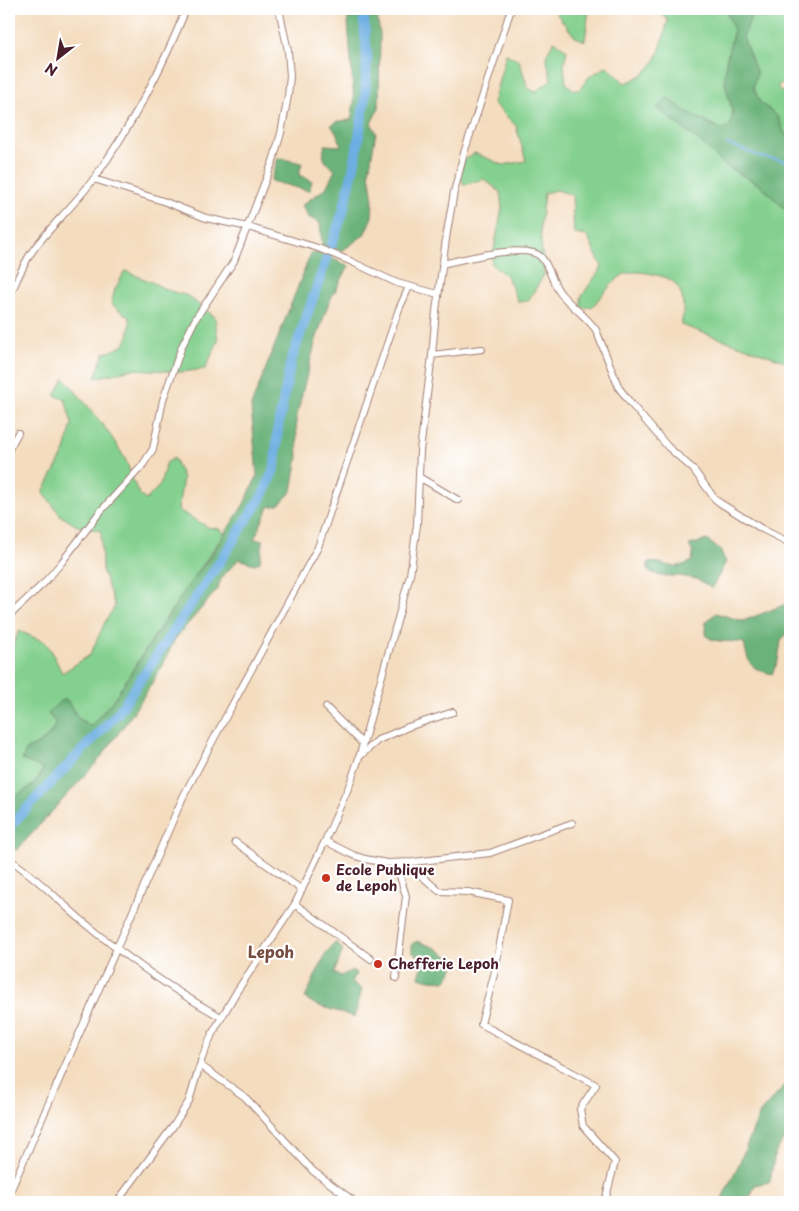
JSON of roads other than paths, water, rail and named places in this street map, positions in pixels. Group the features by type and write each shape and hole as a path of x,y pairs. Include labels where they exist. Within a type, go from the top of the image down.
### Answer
{"street":[{"path":"9,297 32,252 110,156 165,59 186,9"},
{"path":"9,616 44,583 98,513 148,458 155,441 163,400 182,346 196,318 234,261 273,161 281,133 290,76 288,51 279,9"},
{"path":"117,1202 183,1112 189,1101 200,1064 221,1018 295,904 349,786 410,575 417,525 419,477 438,294 458,176 511,9"},
{"path":"94,178 163,201 206,218 248,227 318,248 409,288 438,294"},
{"path":"442,264 481,255 512,251 531,252 540,256 562,295 596,330 616,384 668,447 693,468 720,503 762,529 790,543"},
{"path":"9,1194 183,797 318,548 394,323 409,288"},
{"path":"432,355 482,349"},
{"path":"9,449 18,433"},
{"path":"419,477 458,500"},
{"path":"326,707 362,743"},
{"path":"358,758 378,740 408,727 453,712"},
{"path":"325,841 353,856 396,863 490,853 572,822"},
{"path":"235,842 302,890"},
{"path":"9,859 25,870 79,918 118,949 166,985 221,1018"},
{"path":"396,863 406,896 396,978"},
{"path":"396,863 417,872 439,891 468,892 508,900 495,971 481,1024 596,1085 580,1109 583,1126 615,1162 606,1197 609,1202"},
{"path":"295,904 371,959"},
{"path":"200,1064 245,1097 300,1159 355,1202"}],"waterway":[{"path":"9,827 118,713 264,493 275,466 278,427 291,361 343,212 354,166 365,99 367,57 363,9"},
{"path":"727,144 762,157 786,161 790,171"}],"place":[{"name":"Ecole Publique de Lepoh","path":"326,878"},
{"name":"Chefferie Lepoh","path":"378,964"}],"district":[{"name":"Lepoh","path":"271,952"}]}
